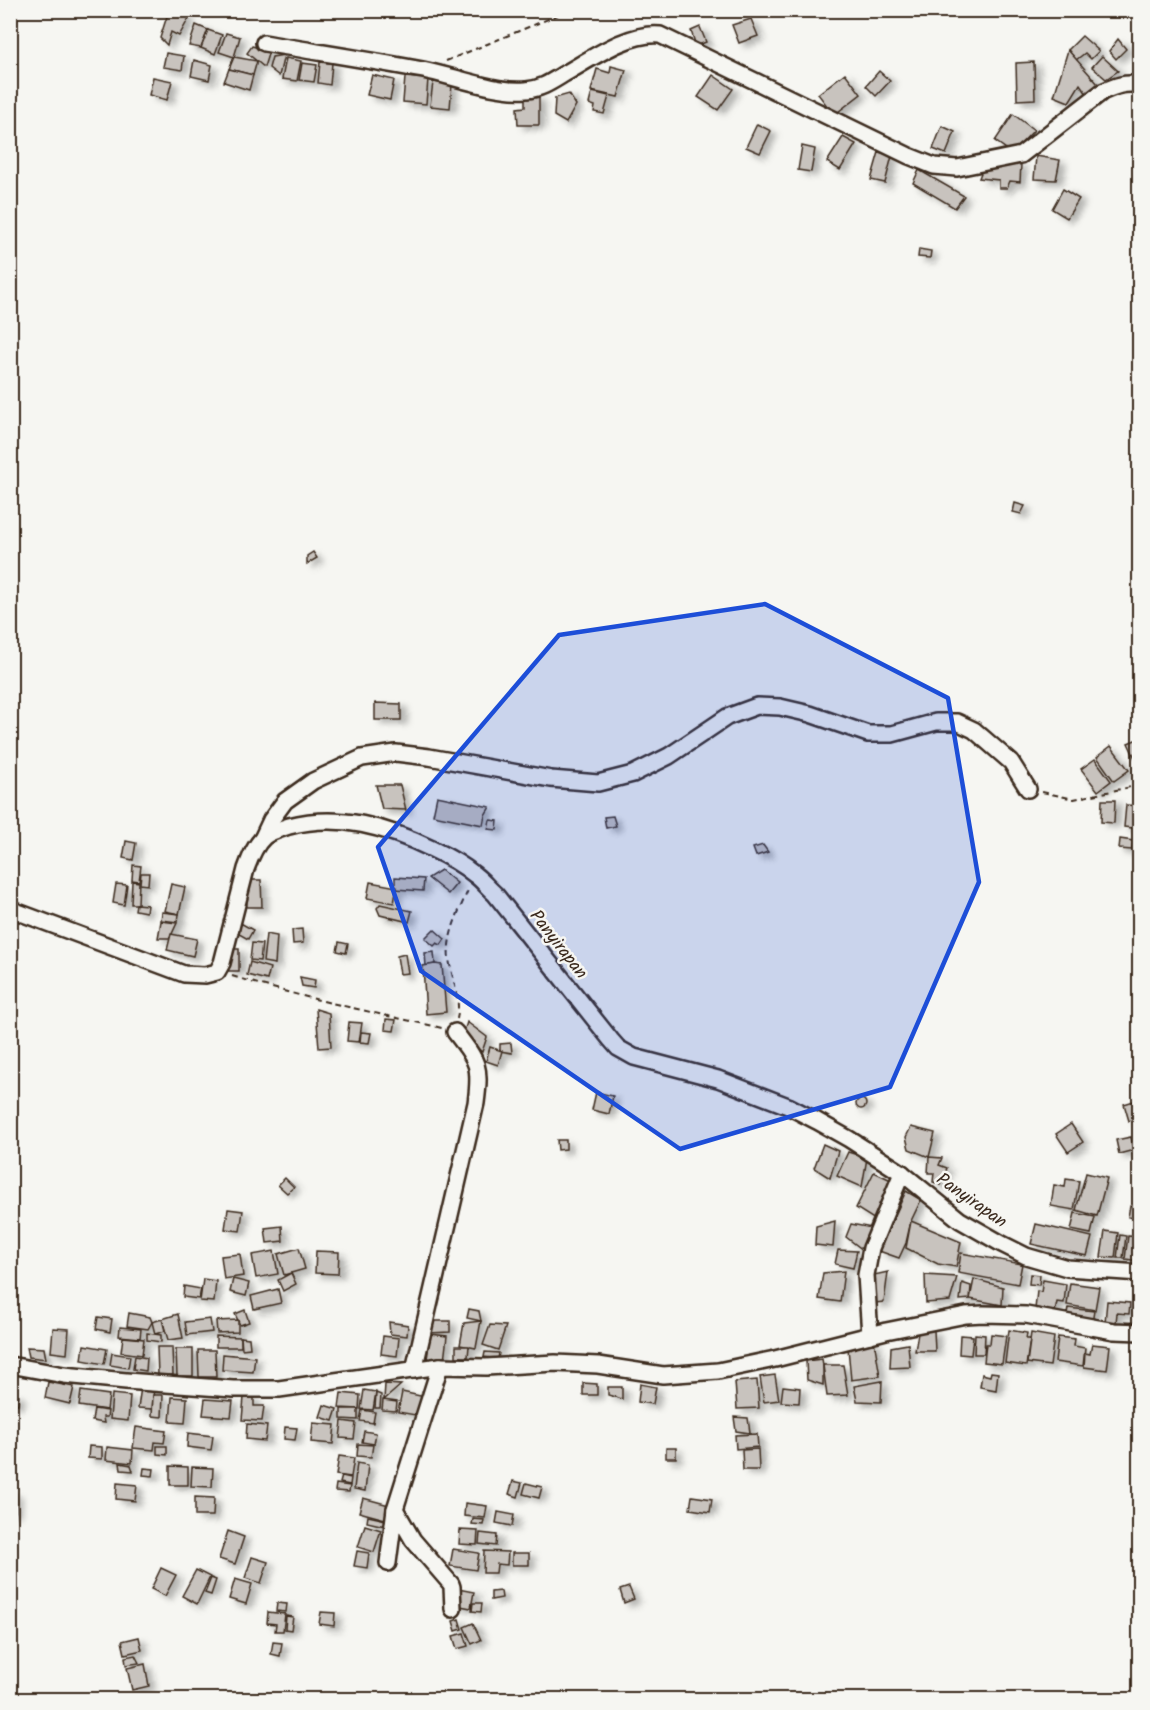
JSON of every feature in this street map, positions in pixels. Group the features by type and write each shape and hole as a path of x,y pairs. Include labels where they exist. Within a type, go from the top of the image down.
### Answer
{"street":[{"path":"264,43 424,70 509,90 525,90 541,88 606,50 637,37 649,34 660,35 909,156 934,166 957,168 1020,155 1102,92 1116,85 1131,83 1140,85"},
{"path":"10,909 184,974 205,975 217,972 222,963 250,857 271,820 285,801 313,781 362,758 396,753 551,779 598,783 642,770 669,756 727,717 757,706 780,707 810,714 868,734 892,734 936,722 957,722 974,730 1011,762 1028,789"},
{"name":"Panyirapan","path":"263,837 304,822 346,821 404,835 451,858 475,874 495,894 618,1048 634,1057 718,1079 788,1106 849,1139 902,1173 960,1220 987,1237 1026,1256 1067,1268 1140,1273"},
{"path":"414,1370 476,1103 479,1078 477,1063 455,1032"},
{"path":"870,1335 866,1275 871,1248 902,1173"},
{"path":"10,1365 64,1375 126,1382 233,1389 279,1389 440,1366 574,1364 598,1365 663,1375 718,1371 966,1315 1026,1315 1114,1331 1140,1332"},
{"path":"388,1563 395,1509 440,1366"},
{"path":"395,1509 413,1540 453,1587 453,1609"}],"path":[{"path":"424,70 570,10"},
{"path":"1028,789 1074,799 1140,785"},
{"path":"217,972 284,992 455,1032 459,1011 449,956 451,938 457,916 475,874"}],"highlighted area":[{"path":"765,604 948,698 979,882 890,1087 680,1149 421,971 378,847 559,635"}],"building":[{"path":"169,10 176,10 189,18 179,36 171,32 167,45 160,38"},
{"path":"751,19 758,36 739,43 732,25"},
{"path":"196,25 208,30 201,48 189,46"},
{"path":"700,27 706,42 696,46 691,31"},
{"path":"208,30 222,35 215,54 201,48"},
{"path":"226,33 240,37 234,57 219,52"},
{"path":"1082,36 1099,51 1091,59 1085,53 1076,60 1068,50"},
{"path":"1118,39 1126,49 1116,59 1109,51"},
{"path":"252,46 269,51 264,67 247,53"},
{"path":"1068,50 1098,84 1087,94 1080,84 1069,102 1054,96"},
{"path":"166,53 184,56 182,70 163,67"},
{"path":"284,55 279,76 269,68 272,57"},
{"path":"1102,56 1118,71 1106,79 1092,67"},
{"path":"234,57 257,61 253,75 229,69"},
{"path":"286,58 301,61 297,81 282,79"},
{"path":"194,60 212,65 209,80 191,76"},
{"path":"320,62 332,63 330,85 318,83"},
{"path":"1034,62 1035,99 1017,100 1016,63"},
{"path":"302,63 317,65 314,82 299,80"},
{"path":"611,66 626,70 618,97 591,91 597,69 610,73"},
{"path":"229,69 253,75 249,90 224,82"},
{"path":"879,71 890,81 876,96 866,86"},
{"path":"845,73 861,94 834,115 818,94"},
{"path":"372,75 394,80 390,100 367,95"},
{"path":"713,75 733,89 718,110 698,97"},
{"path":"153,77 172,81 167,100 149,95"},
{"path":"405,77 428,79 426,104 403,102"},
{"path":"433,82 452,84 450,108 430,106"},
{"path":"592,92 609,96 604,114 594,112 595,106 589,104"},
{"path":"569,94 576,105 566,123 554,116 555,98"},
{"path":"525,97 539,97 539,125 518,125 517,108 525,107"},
{"path":"1013,114 1034,130 1012,153 995,141"},
{"path":"757,124 771,131 760,153 746,147"},
{"path":"942,126 955,132 946,154 933,149"},
{"path":"843,137 856,144 840,170 827,162"},
{"path":"802,146 815,149 811,172 798,170"},
{"path":"879,152 892,156 885,183 871,180"},
{"path":"1036,156 1060,160 1056,180 1034,179"},
{"path":"1005,163 1021,164 1020,182 1010,181 1007,188 999,188 999,180 979,178 982,170"},
{"path":"919,170 964,196 955,208 913,183"},
{"path":"1063,189 1079,199 1067,218 1052,209"},
{"path":"919,249 931,251 930,258 918,257"},
{"path":"1015,503 1025,506 1021,514 1013,512"},
{"path":"313,552 317,558 307,564 307,556"},
{"path":"375,703 401,704 401,720 375,720"},
{"path":"1140,738 1140,761 1137,762 1128,743"},
{"path":"1111,746 1129,770 1114,781 1097,757"},
{"path":"1095,759 1111,781 1098,791 1081,769"},
{"path":"376,785 400,785 406,810 382,809"},
{"path":"437,796 490,807 483,825 433,815"},
{"path":"1102,800 1115,800 1114,823 1101,822"},
{"path":"1126,805 1140,806 1140,829 1124,827"},
{"path":"613,816 616,826 606,828 604,817"},
{"path":"490,820 498,821 497,830 488,829"},
{"path":"1120,839 1133,841 1132,850 1119,849"},
{"path":"126,841 136,843 133,860 123,858"},
{"path":"763,845 768,852 756,856 753,848"},
{"path":"133,865 141,866 139,881 132,880"},
{"path":"441,870 457,883 448,894 428,878"},
{"path":"141,873 149,873 148,885 140,884"},
{"path":"395,877 424,879 423,891 395,889"},
{"path":"246,880 261,880 262,907 247,907"},
{"path":"132,881 139,882 138,904 131,904"},
{"path":"370,882 397,887 394,903 367,898"},
{"path":"116,884 127,885 124,905 113,903"},
{"path":"171,884 185,887 179,914 165,911"},
{"path":"136,904 147,905 146,912 135,910"},
{"path":"380,904 412,911 409,922 380,915 377,908"},
{"path":"162,912 179,914 178,922 161,920"},
{"path":"161,921 177,923 170,938 158,938"},
{"path":"237,921 253,930 248,939 232,930"},
{"path":"302,929 303,943 293,944 292,930"},
{"path":"434,929 445,939 441,945 437,943 434,946 425,938"},
{"path":"171,934 197,939 193,956 167,950"},
{"path":"266,934 277,936 275,964 263,962"},
{"path":"339,942 348,944 346,953 337,951"},
{"path":"252,943 262,944 260,961 250,960"},
{"path":"228,949 239,949 239,971 228,971"},
{"path":"434,952 435,964 426,966 425,953"},
{"path":"405,954 408,973 400,974 397,956"},
{"path":"250,962 270,968 267,980 247,975"},
{"path":"442,965 446,1012 426,1014 423,966"},
{"path":"300,977 315,980 314,988 302,986"},
{"path":"316,1009 329,1013 331,1047 319,1048"},
{"path":"386,1019 396,1020 394,1031 385,1030"},
{"path":"349,1022 362,1023 359,1042 347,1041"},
{"path":"467,1022 487,1037 482,1052 463,1035"},
{"path":"361,1032 371,1033 369,1043 360,1042"},
{"path":"511,1043 512,1053 500,1051 500,1044"},
{"path":"490,1047 502,1051 498,1065 486,1061"},
{"path":"596,1092 613,1096 609,1114 592,1110"},
{"path":"861,1099 865,1100 865,1108 861,1109 857,1108 856,1104 857,1100"},
{"path":"1140,1099 1140,1117 1129,1121 1124,1104"},
{"path":"1071,1124 1083,1142 1068,1152 1056,1134"},
{"path":"911,1127 935,1133 929,1157 909,1149 906,1137"},
{"path":"1135,1134 1140,1134 1140,1151 1137,1151"},
{"path":"1131,1137 1134,1150 1119,1154 1116,1140"},
{"path":"557,1140 566,1140 566,1149 558,1150"},
{"path":"823,1144 838,1151 830,1178 814,1168"},
{"path":"848,1152 867,1158 862,1187 837,1176"},
{"path":"929,1157 942,1158 939,1165 947,1168 941,1185 933,1182 934,1173 928,1173"},
{"path":"874,1172 891,1180 875,1220 856,1208"},
{"path":"1086,1173 1107,1178 1097,1216 1076,1210"},
{"path":"285,1178 294,1187 287,1193 278,1185"},
{"path":"1066,1179 1079,1181 1074,1210 1051,1206 1054,1185 1065,1187"},
{"path":"906,1191 921,1200 911,1221 906,1243 899,1258 879,1251"},
{"path":"1130,1206 1140,1207 1140,1219 1128,1217"},
{"path":"228,1209 243,1211 240,1231 225,1229"},
{"path":"1075,1213 1095,1217 1091,1234 1071,1230"},
{"path":"835,1221 833,1247 815,1245 816,1226"},
{"path":"911,1221 961,1242 956,1267 938,1264 906,1248"},
{"path":"851,1224 872,1228 863,1250 846,1237"},
{"path":"1036,1224 1092,1237 1087,1256 1031,1244"},
{"path":"282,1226 283,1241 267,1243 265,1228"},
{"path":"1105,1231 1118,1233 1115,1258 1101,1257"},
{"path":"1120,1235 1126,1236 1123,1258 1117,1258"},
{"path":"1128,1236 1140,1237 1140,1261 1125,1259"},
{"path":"299,1248 305,1269 284,1275 278,1254"},
{"path":"838,1250 857,1251 853,1268 835,1264"},
{"path":"274,1251 278,1274 256,1278 252,1255"},
{"path":"316,1251 339,1252 338,1274 315,1273"},
{"path":"961,1253 1022,1264 1018,1284 958,1273"},
{"path":"240,1254 243,1276 224,1279 221,1256"},
{"path":"844,1271 840,1302 819,1299 823,1273"},
{"path":"888,1272 884,1302 875,1303 874,1275"},
{"path":"291,1273 296,1284 283,1291 278,1280"},
{"path":"1030,1274 1040,1275 1039,1285 1029,1284"},
{"path":"925,1275 957,1277 950,1301 926,1303"},
{"path":"203,1279 216,1281 214,1302 200,1301"},
{"path":"233,1279 249,1283 246,1296 230,1292"},
{"path":"974,1279 1003,1287 1002,1305 970,1299"},
{"path":"1043,1280 1066,1284 1064,1303 1057,1302 1055,1312 1035,1309 1037,1291 1041,1292"},
{"path":"962,1283 971,1286 970,1299 960,1300"},
{"path":"1070,1283 1099,1287 1095,1310 1067,1305"},
{"path":"184,1286 201,1289 199,1299 183,1297"},
{"path":"1135,1288 1140,1289 1140,1311 1132,1309"},
{"path":"278,1289 281,1303 254,1309 251,1296"},
{"path":"1107,1301 1130,1303 1129,1314 1117,1313 1116,1323 1105,1322"},
{"path":"1068,1308 1094,1311 1092,1323 1066,1320"},
{"path":"469,1309 479,1311 481,1321 467,1318"},
{"path":"245,1310 249,1322 240,1325 235,1314"},
{"path":"129,1313 150,1317 152,1322 148,1329 127,1326"},
{"path":"178,1314 183,1338 168,1340 162,1319"},
{"path":"98,1317 112,1319 110,1332 96,1329"},
{"path":"162,1319 165,1331 155,1334 152,1322"},
{"path":"210,1319 212,1332 187,1335 185,1322"},
{"path":"238,1320 238,1332 217,1333 216,1321"},
{"path":"428,1321 450,1321 450,1332 429,1333"},
{"path":"481,1321 476,1348 460,1345 464,1323"},
{"path":"389,1322 408,1325 407,1336 390,1334"},
{"path":"490,1325 506,1326 498,1350 483,1345"},
{"path":"120,1327 141,1329 140,1338 119,1336"},
{"path":"53,1328 69,1329 67,1354 51,1352"},
{"path":"934,1330 935,1351 915,1351 918,1333"},
{"path":"1009,1330 1027,1333 1026,1339 1030,1339 1026,1366 1005,1363"},
{"path":"147,1333 161,1335 161,1342 147,1340"},
{"path":"1031,1333 1054,1337 1050,1366 1027,1363"},
{"path":"430,1334 447,1336 444,1361 427,1360"},
{"path":"975,1334 985,1335 984,1354 974,1354"},
{"path":"991,1334 1006,1336 1002,1364 984,1362 986,1344 990,1344"},
{"path":"960,1335 973,1336 971,1355 959,1354"},
{"path":"216,1336 241,1337 241,1347 216,1347"},
{"path":"383,1336 399,1338 397,1356 381,1354"},
{"path":"123,1337 144,1339 142,1355 121,1352"},
{"path":"241,1337 249,1338 250,1348 242,1349"},
{"path":"1058,1337 1075,1339 1074,1346 1085,1348 1083,1366 1055,1362"},
{"path":"874,1340 880,1376 851,1380 848,1348"},
{"path":"908,1344 910,1367 890,1368 891,1347"},
{"path":"1092,1344 1110,1346 1107,1370 1084,1367 1085,1353 1090,1354"},
{"path":"84,1345 107,1349 104,1364 82,1360"},
{"path":"456,1346 469,1346 468,1357 456,1357"},
{"path":"27,1347 44,1348 46,1359 29,1357"},
{"path":"157,1347 172,1347 173,1375 158,1375"},
{"path":"176,1349 193,1349 193,1376 177,1376"},
{"path":"198,1350 215,1350 216,1377 199,1377"},
{"path":"485,1352 499,1353 498,1359 484,1357"},
{"path":"112,1353 130,1356 128,1368 110,1365"},
{"path":"223,1354 255,1357 253,1372 222,1370"},
{"path":"135,1356 147,1358 146,1371 133,1369"},
{"path":"822,1359 823,1385 807,1380 806,1361"},
{"path":"823,1365 843,1365 848,1395 827,1396"},
{"path":"991,1372 998,1373 996,1390 980,1387 982,1374 990,1376"},
{"path":"775,1375 779,1400 764,1402 760,1377"},
{"path":"757,1380 759,1408 737,1409 735,1382"},
{"path":"882,1381 881,1402 857,1401 854,1386"},
{"path":"48,1382 74,1387 70,1404 45,1398"},
{"path":"583,1383 597,1384 597,1395 583,1395"},
{"path":"385,1384 401,1385 384,1400"},
{"path":"640,1384 656,1387 653,1404 638,1402"},
{"path":"783,1386 800,1388 799,1403 781,1402"},
{"path":"141,1387 154,1388 152,1409 138,1408"},
{"path":"608,1387 622,1387 622,1399 608,1395"},
{"path":"364,1390 376,1392 373,1410 361,1409"},
{"path":"81,1391 109,1395 107,1410 79,1406"},
{"path":"402,1392 425,1397 421,1416 398,1412"},
{"path":"341,1393 360,1395 359,1409 339,1408"},
{"path":"376,1393 381,1395 380,1408 375,1408"},
{"path":"10,1394 19,1395 18,1404 10,1404"},
{"path":"112,1394 130,1396 128,1421 110,1419"},
{"path":"153,1395 163,1395 162,1417 152,1416"},
{"path":"172,1397 187,1398 185,1423 170,1422"},
{"path":"244,1397 254,1398 254,1406 264,1406 262,1421 242,1420"},
{"path":"205,1399 233,1401 231,1417 203,1415"},
{"path":"383,1400 397,1402 396,1411 382,1410"},
{"path":"324,1405 337,1409 333,1421 320,1417"},
{"path":"94,1409 108,1411 107,1417 103,1417 104,1423 92,1421"},
{"path":"341,1409 358,1409 358,1420 341,1419"},
{"path":"362,1410 375,1412 373,1423 360,1421"},
{"path":"734,1417 748,1418 750,1433 736,1431"},
{"path":"342,1421 356,1423 354,1439 340,1438"},
{"path":"313,1423 335,1425 333,1444 311,1442"},
{"path":"247,1424 267,1426 265,1441 246,1439"},
{"path":"136,1427 166,1431 164,1443 155,1442 154,1450 133,1448"},
{"path":"285,1427 297,1428 295,1440 284,1439"},
{"path":"364,1431 376,1433 374,1444 362,1442"},
{"path":"188,1433 213,1436 211,1450 187,1447"},
{"path":"757,1434 758,1447 736,1449 735,1435"},
{"path":"358,1444 373,1445 371,1457 357,1456"},
{"path":"89,1446 102,1447 102,1459 88,1458"},
{"path":"157,1446 167,1446 167,1455 157,1454"},
{"path":"107,1447 133,1450 132,1463 106,1460"},
{"path":"666,1448 676,1448 676,1458 666,1458"},
{"path":"758,1449 759,1470 743,1470 742,1450"},
{"path":"339,1456 354,1458 351,1477 336,1475"},
{"path":"120,1463 131,1465 133,1471 121,1470"},
{"path":"357,1463 368,1465 365,1491 354,1489"},
{"path":"170,1466 188,1467 188,1485 170,1485"},
{"path":"192,1467 213,1468 212,1487 191,1486"},
{"path":"144,1468 154,1469 153,1476 143,1475"},
{"path":"342,1476 351,1478 350,1485 340,1483"},
{"path":"513,1481 522,1483 518,1497 509,1494"},
{"path":"117,1483 137,1485 135,1501 116,1499"},
{"path":"526,1483 542,1487 539,1498 523,1494"},
{"path":"336,1484 350,1486 349,1492 335,1491"},
{"path":"10,1493 16,1493 15,1512 10,1512"},
{"path":"692,1496 712,1499 710,1512 690,1509"},
{"path":"195,1497 214,1498 213,1516 195,1516"},
{"path":"363,1498 389,1505 385,1519 359,1512"},
{"path":"465,1503 487,1506 485,1518 464,1516"},
{"path":"498,1512 514,1515 512,1526 496,1523"},
{"path":"368,1516 386,1520 385,1526 367,1522"},
{"path":"473,1519 484,1520 483,1525 472,1524"},
{"path":"365,1525 381,1530 374,1552 358,1547"},
{"path":"460,1530 478,1531 477,1545 459,1544"},
{"path":"228,1531 244,1537 235,1564 219,1559"},
{"path":"480,1533 497,1535 496,1546 479,1544"},
{"path":"453,1549 479,1553 476,1570 450,1566"},
{"path":"357,1551 369,1553 367,1568 354,1566"},
{"path":"484,1551 508,1552 507,1565 497,1564 496,1573 483,1573"},
{"path":"512,1553 529,1553 529,1565 512,1565"},
{"path":"252,1557 268,1562 261,1583 245,1578"},
{"path":"161,1568 176,1575 165,1596 151,1589"},
{"path":"196,1570 210,1577 197,1604 182,1596"},
{"path":"211,1578 216,1580 211,1595 205,1593"},
{"path":"235,1579 252,1584 246,1604 229,1599"},
{"path":"629,1587 634,1599 624,1603 620,1590"},
{"path":"458,1589 474,1592 471,1608 455,1605"},
{"path":"501,1591 502,1598 491,1600 491,1592"},
{"path":"277,1603 287,1604 286,1612 276,1611"},
{"path":"473,1603 482,1603 481,1612 472,1611"},
{"path":"268,1612 285,1614 283,1631 275,1631 276,1624 267,1623"},
{"path":"321,1612 335,1613 334,1626 319,1624"},
{"path":"286,1616 293,1617 291,1630 285,1629"},
{"path":"459,1619 462,1629 456,1631 453,1621"},
{"path":"473,1623 481,1640 472,1644 464,1627"},
{"path":"464,1633 468,1646 457,1649 453,1636"},
{"path":"139,1637 142,1650 125,1654 122,1641"},
{"path":"273,1642 282,1643 280,1656 271,1654"},
{"path":"135,1655 139,1663 126,1665 125,1657"},
{"path":"145,1664 149,1686 132,1690 127,1668"}]}
